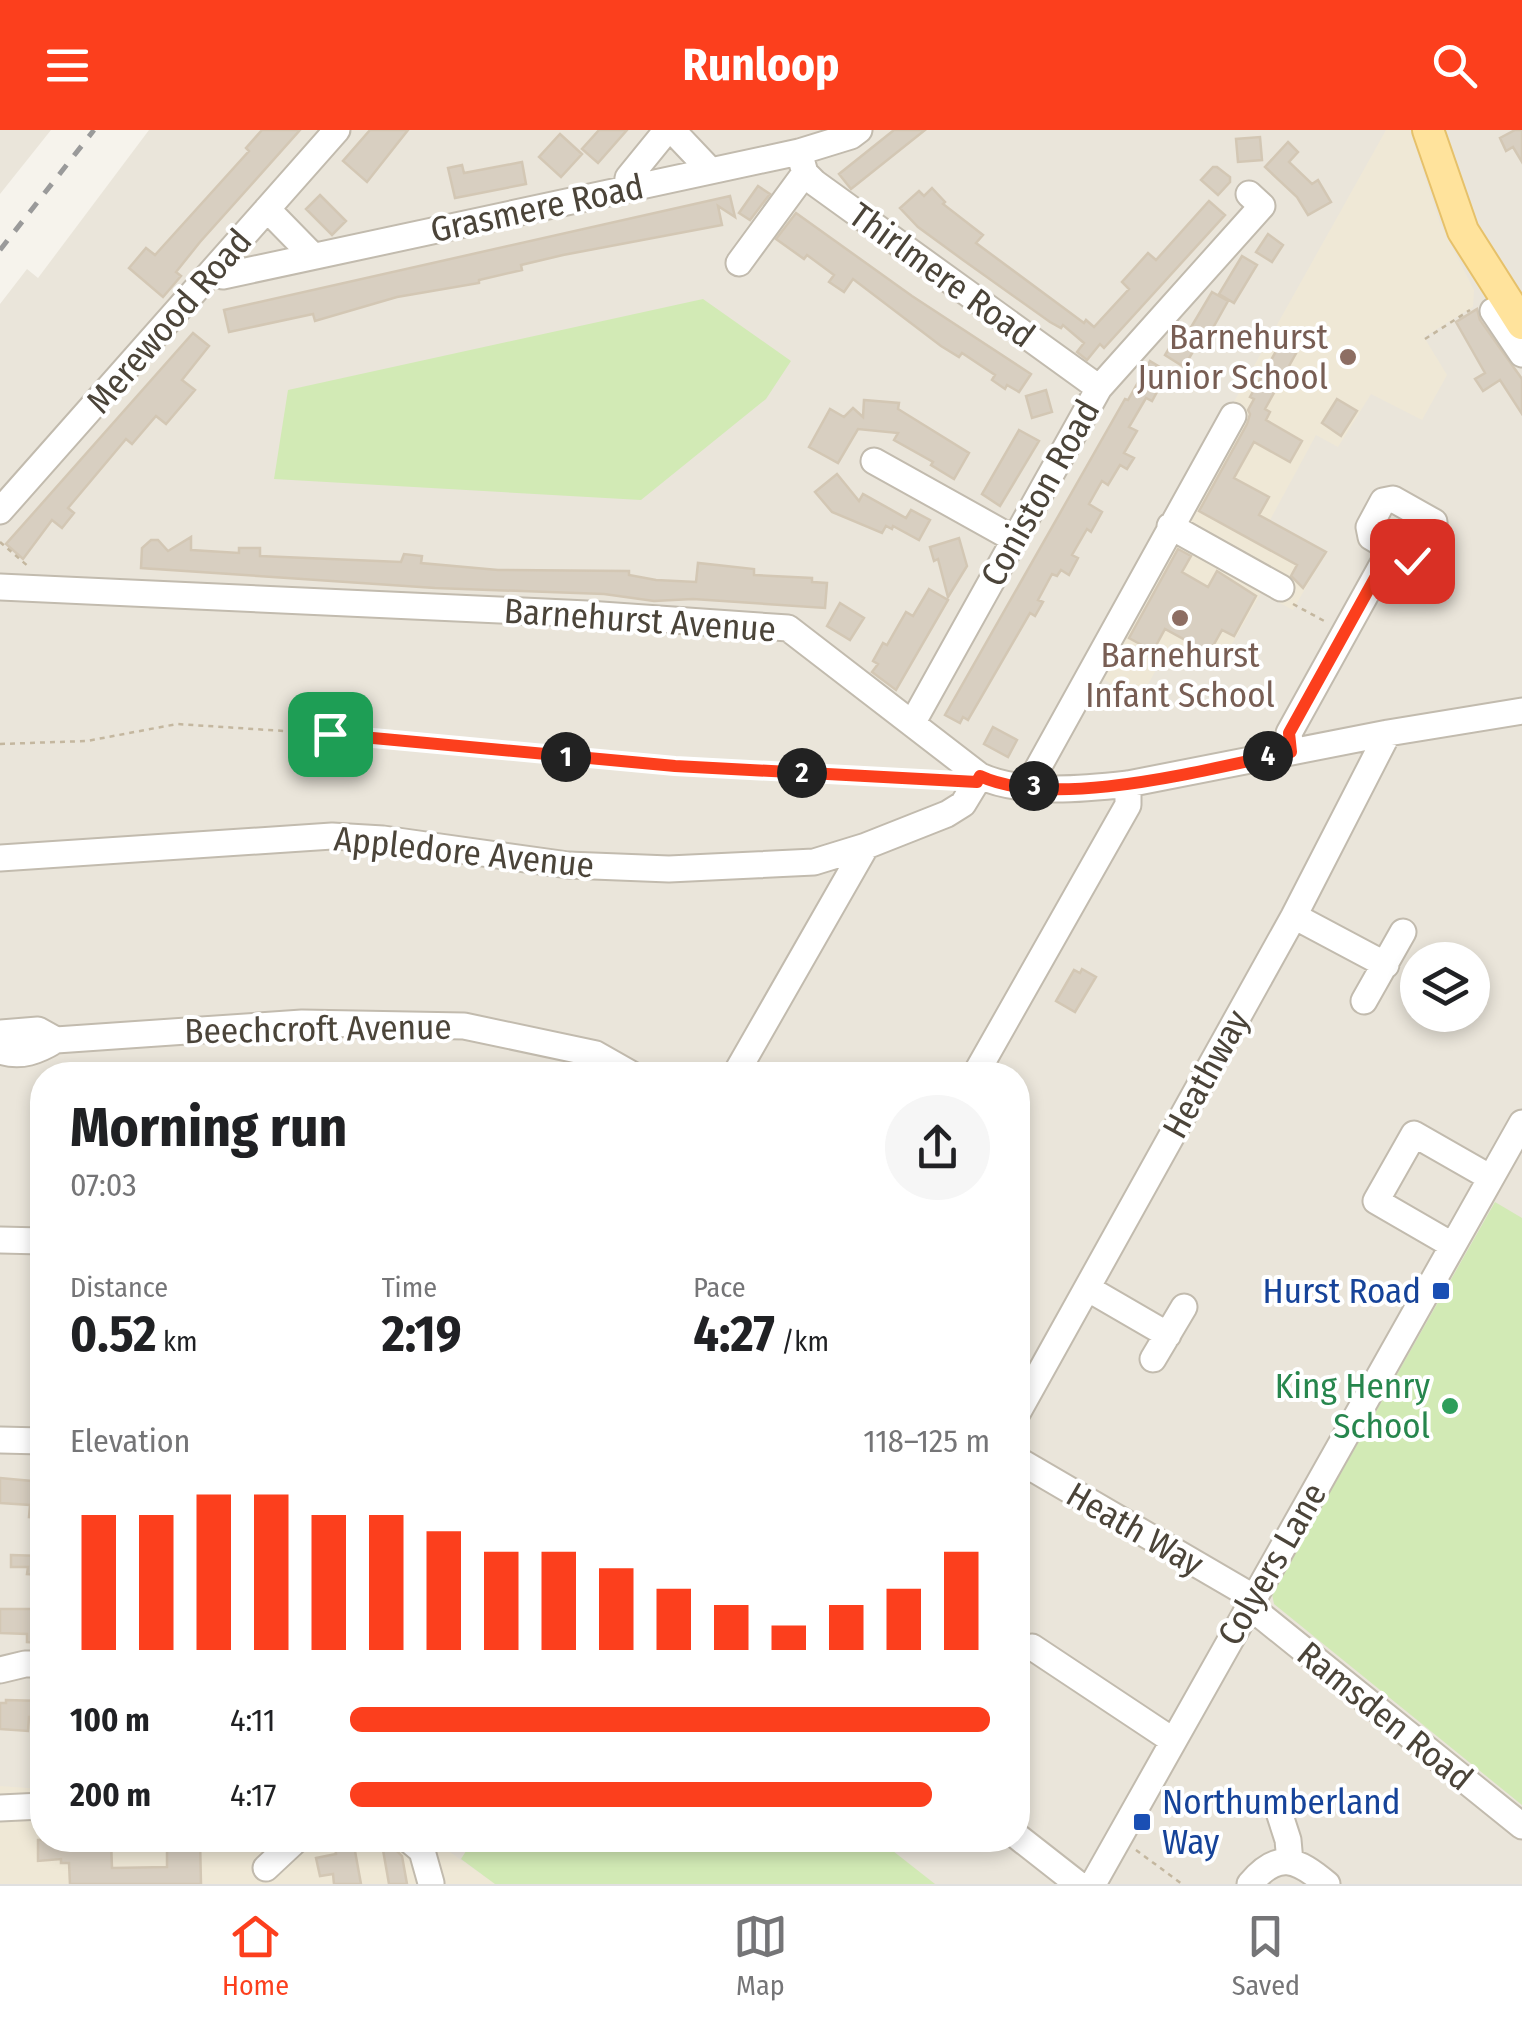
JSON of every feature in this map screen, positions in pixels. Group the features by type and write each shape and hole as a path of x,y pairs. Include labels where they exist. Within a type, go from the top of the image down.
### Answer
{"main road":[{"path":"1428,130 1463,231 1522,324"}],"street":[{"name":"Merewood Road","path":"0,511 337,130"},
{"path":"628,188 628,178 670,130 710,170"},
{"name":"Grasmere Road","path":"212,272 223,276 710,170 802,163 859,130"},
{"path":"739,264 802,163"},
{"name":"Thirlmere Road","path":"802,163 1099,388"},
{"name":"Coniston Road","path":"914,722 1099,388 1262,206 1249,194"},
{"path":"267,209 313,256"},
{"path":"1483,310 1522,354"},
{"path":"1028,786 1233,416"},
{"path":"874,462 1014,539"},
{"path":"1170,526 1282,588"},
{"path":"1291,752 1289,733 1391,549"},
{"name":"Barnehurst Avenue","path":"0,586 587,614 788,628 914,722 978,779 1028,786 1096,788 1128,784 1388,732 1522,710"},
{"name":"Heathway","path":"1030,1390 1294,916 1388,732"},
{"name":"Appledore Avenue","path":"0,858 332,836 383,838 568,865 669,869 814,862 947,814 963,804 978,779"},
{"path":"983,1062 1128,804 1128,784"},
{"path":"742,1062 866,846"},
{"path":"1294,916 1386,964"},
{"path":"1364,1001 1403,932"},
{"name":"Beechcroft Avenue","path":"0,1052 36,1052 56,1040 302,1024 464,1026 596,1054 610,1062"},
{"name":"Beechcroft Avenue","path":"0,1034 38,1030 56,1040"},
{"name":"Colyers Lane","path":"1093,1884 1522,1123"},
{"path":"1452,1245 1376,1201 1414,1134 1491,1178"},
{"path":"0,1240 30,1241"},
{"path":"1087,1288 1168,1335"},
{"path":"1153,1359 1184,1307"},
{"path":"0,1440 30,1441"},
{"name":"Heath Way","path":"1030,1467 1250,1601"},
{"name":"Ramsden Road","path":"1250,1601 1522,1826"},
{"path":"1032,1647 1172,1740"},
{"path":"0,1652 23,1666"},
{"path":"0,1808 30,1807"},
{"path":"1278,1809 1290,1862"},
{"path":"1030,1846 1078,1884"},
{"path":"266,1868 283,1852"},
{"path":"422,1852 431,1883"},
{"path":"1250,1884 1270,1865 1290,1862 1308,1868 1327,1884"}],"path":[{"path":"1425,339 1483,310"},
{"path":"0,542 34,572"},
{"path":"1282,588 1292,604 1344,633"},
{"path":"0,744 87,740 176,724 675,766 978,779"},
{"path":"1119,1838 1182,1884"}],"shaded area":[{"path":"0,130 51,130 0,194"},
{"path":"149,130 1522,130 1522,1884 0,1884 0,304 27,269 38,278"},
{"name":"Barnehurst Junior School","path":"1386,130 1410,130 1440,223 1474,290 1473,307 1424,337 1447,375 1422,420 1371,394 1338,447 1316,435 1270,520 1326,552 1293,610 1261,593 1218,668 1170,644 1140,699 1097,676 1028,770"},
{"path":"0,1786 30,1788 30,1852 450,1852 495,1884 0,1884"}],"green space":[{"path":"703,299 791,361 766,399 641,500 274,479 288,390"},
{"name":"King Henry School","path":"1495,1202 1522,1218 1522,1805 1274,1604 1272,1594"},
{"path":"465,1852 894,1852 935,1884 495,1884 461,1859"}],"building":[{"path":"262,130 300,130 200,242 176,272 181,276 163,297 129,268 146,248 155,255 249,151 246,148"},
{"path":"370,130 408,130 367,182 343,161"},
{"path":"599,130 627,130 598,163 582,149"},
{"path":"894,130 925,130 851,189 839,174"},
{"path":"1522,130 1522,162 1513,147 1506,151 1500,138"},
{"path":"560,134 582,154 561,177 539,157"},
{"path":"1260,137 1262,160 1238,162 1236,139"},
{"path":"1288,142 1298,152 1289,162 1312,184 1318,180 1331,202 1308,215 1297,197 1265,167"},
{"path":"522,162 526,184 455,198 448,168 462,165 464,173"},
{"path":"1213,167 1230,177 1218,195 1201,180"},
{"path":"758,186 770,194 750,220 739,213"},
{"path":"932,188 943,204 983,235 976,243 1094,327 1129,289 1122,282 1148,253 1156,260 1209,201 1225,215 1104,348 1100,344 1087,360 1077,352 1084,343 1063,325 1061,328 1050,322 963,260 918,227 900,208 919,191 924,196"},
{"path":"320,195 346,221 332,235 306,209"},
{"path":"730,196 735,217 718,206 722,225 563,255 521,265 522,270 479,283 397,297 315,321 313,314 229,332 224,310"},
{"path":"796,213 1031,374 1019,392 1007,385 1005,389 992,380 995,375 962,353 959,357 941,346 853,279 844,292 829,282 834,275 776,239"},
{"path":"1268,234 1283,245 1272,262 1256,252"},
{"path":"1242,256 1257,265 1234,303 1219,294"},
{"path":"1212,292 1228,301 1200,351 1195,348 1184,367 1165,355 1180,330 1187,334"},
{"path":"1477,309 1480,320 1522,379 1522,414 1500,380 1483,391 1475,379 1485,373 1456,322"},
{"path":"193,333 209,346 182,380 195,390 166,424 156,416 132,444 126,439 68,508 74,513 62,528 52,520 23,559 6,544"},
{"path":"1283,339 1299,348 1265,409 1270,412 1266,420 1302,441 1290,462 1254,442 1234,478 1269,497 1259,515 1326,552 1303,588 1291,576 1297,565 1199,511 1247,424 1254,399 1250,397"},
{"path":"1150,361 1168,372 1152,401 1146,398 1129,427 1137,431 1124,453 1134,458 1127,469 1120,465 1108,485 1102,481 1089,504 1102,512 1072,555 1078,558 1069,575 1061,570 1057,576 1052,574 1038,600 1043,602 1035,616 1030,613 968,720 963,717 960,723 945,715 1125,399 1128,400"},
{"path":"1046,390 1052,412 1032,418 1026,396"},
{"path":"1337,399 1357,411 1341,436 1322,423"},
{"path":"864,400 899,403 898,409 969,453 954,479 894,440 898,433 858,429 838,463 809,447 830,409 844,417 853,408 863,417"},
{"path":"1019,430 1039,441 1000,506 982,494"},
{"path":"837,474 859,501 863,494 906,518 911,510 930,520 919,540 893,526 886,526 882,533 832,512 815,492"},
{"path":"191,537 191,550 239,553 239,548 260,548 260,556 401,562 404,554 422,556 421,563 498,570 629,571 629,575 656,580 696,582 698,563 754,569 754,575 812,578 812,582 827,583 825,608 141,568 142,548 151,540 158,540 168,551"},
{"path":"959,538 967,566 948,597 938,559 934,561 930,547"},
{"path":"1178,549 1191,556 1182,572 1208,587 1217,571 1256,596 1234,636 1222,630 1209,653 1165,629 1153,651 1129,638"},
{"path":"929,589 948,600 896,690 872,672 878,664 873,661 906,612 913,616"},
{"path":"840,603 864,618 850,640 827,626"},
{"path":"993,727 1017,740 1008,757 984,744"},
{"path":"1082,969 1096,977 1075,1012 1056,1001 1074,970 1080,973"},
{"path":"0,1478 30,1481 30,1505 0,1503"},
{"path":"11,1555 30,1556 30,1574 28,1567 11,1567"},
{"path":"0,1609 30,1609 30,1642 27,1634 0,1633"},
{"path":"30,1701 28,1731 0,1729 0,1703"},
{"path":"38,1852 111,1852 112,1868 167,1867 167,1852 200,1852 201,1884 70,1884 69,1863 61,1863 61,1859 38,1861"},
{"path":"355,1852 361,1884 334,1884 333,1874 320,1876 316,1858"},
{"path":"383,1852 398,1852 407,1884 389,1884"}],"railway":[{"path":"0,250 94,130"}],"place":[{"name":"Barnehurst Junior School","path":"1348,357"},
{"name":"Barnehurst Infant School","path":"1180,618"},
{"name":"Hurst Road","path":"1441,1291"},
{"name":"King Henry School","path":"1450,1406"},
{"name":"Northumberland Way","path":"1142,1822"}],"route":[{"path":"330,734 675,766 977,782 980,776 996,783 1028,786 1096,788 1128,784 1291,752 1289,733 1391,549 1412,561"}]}
